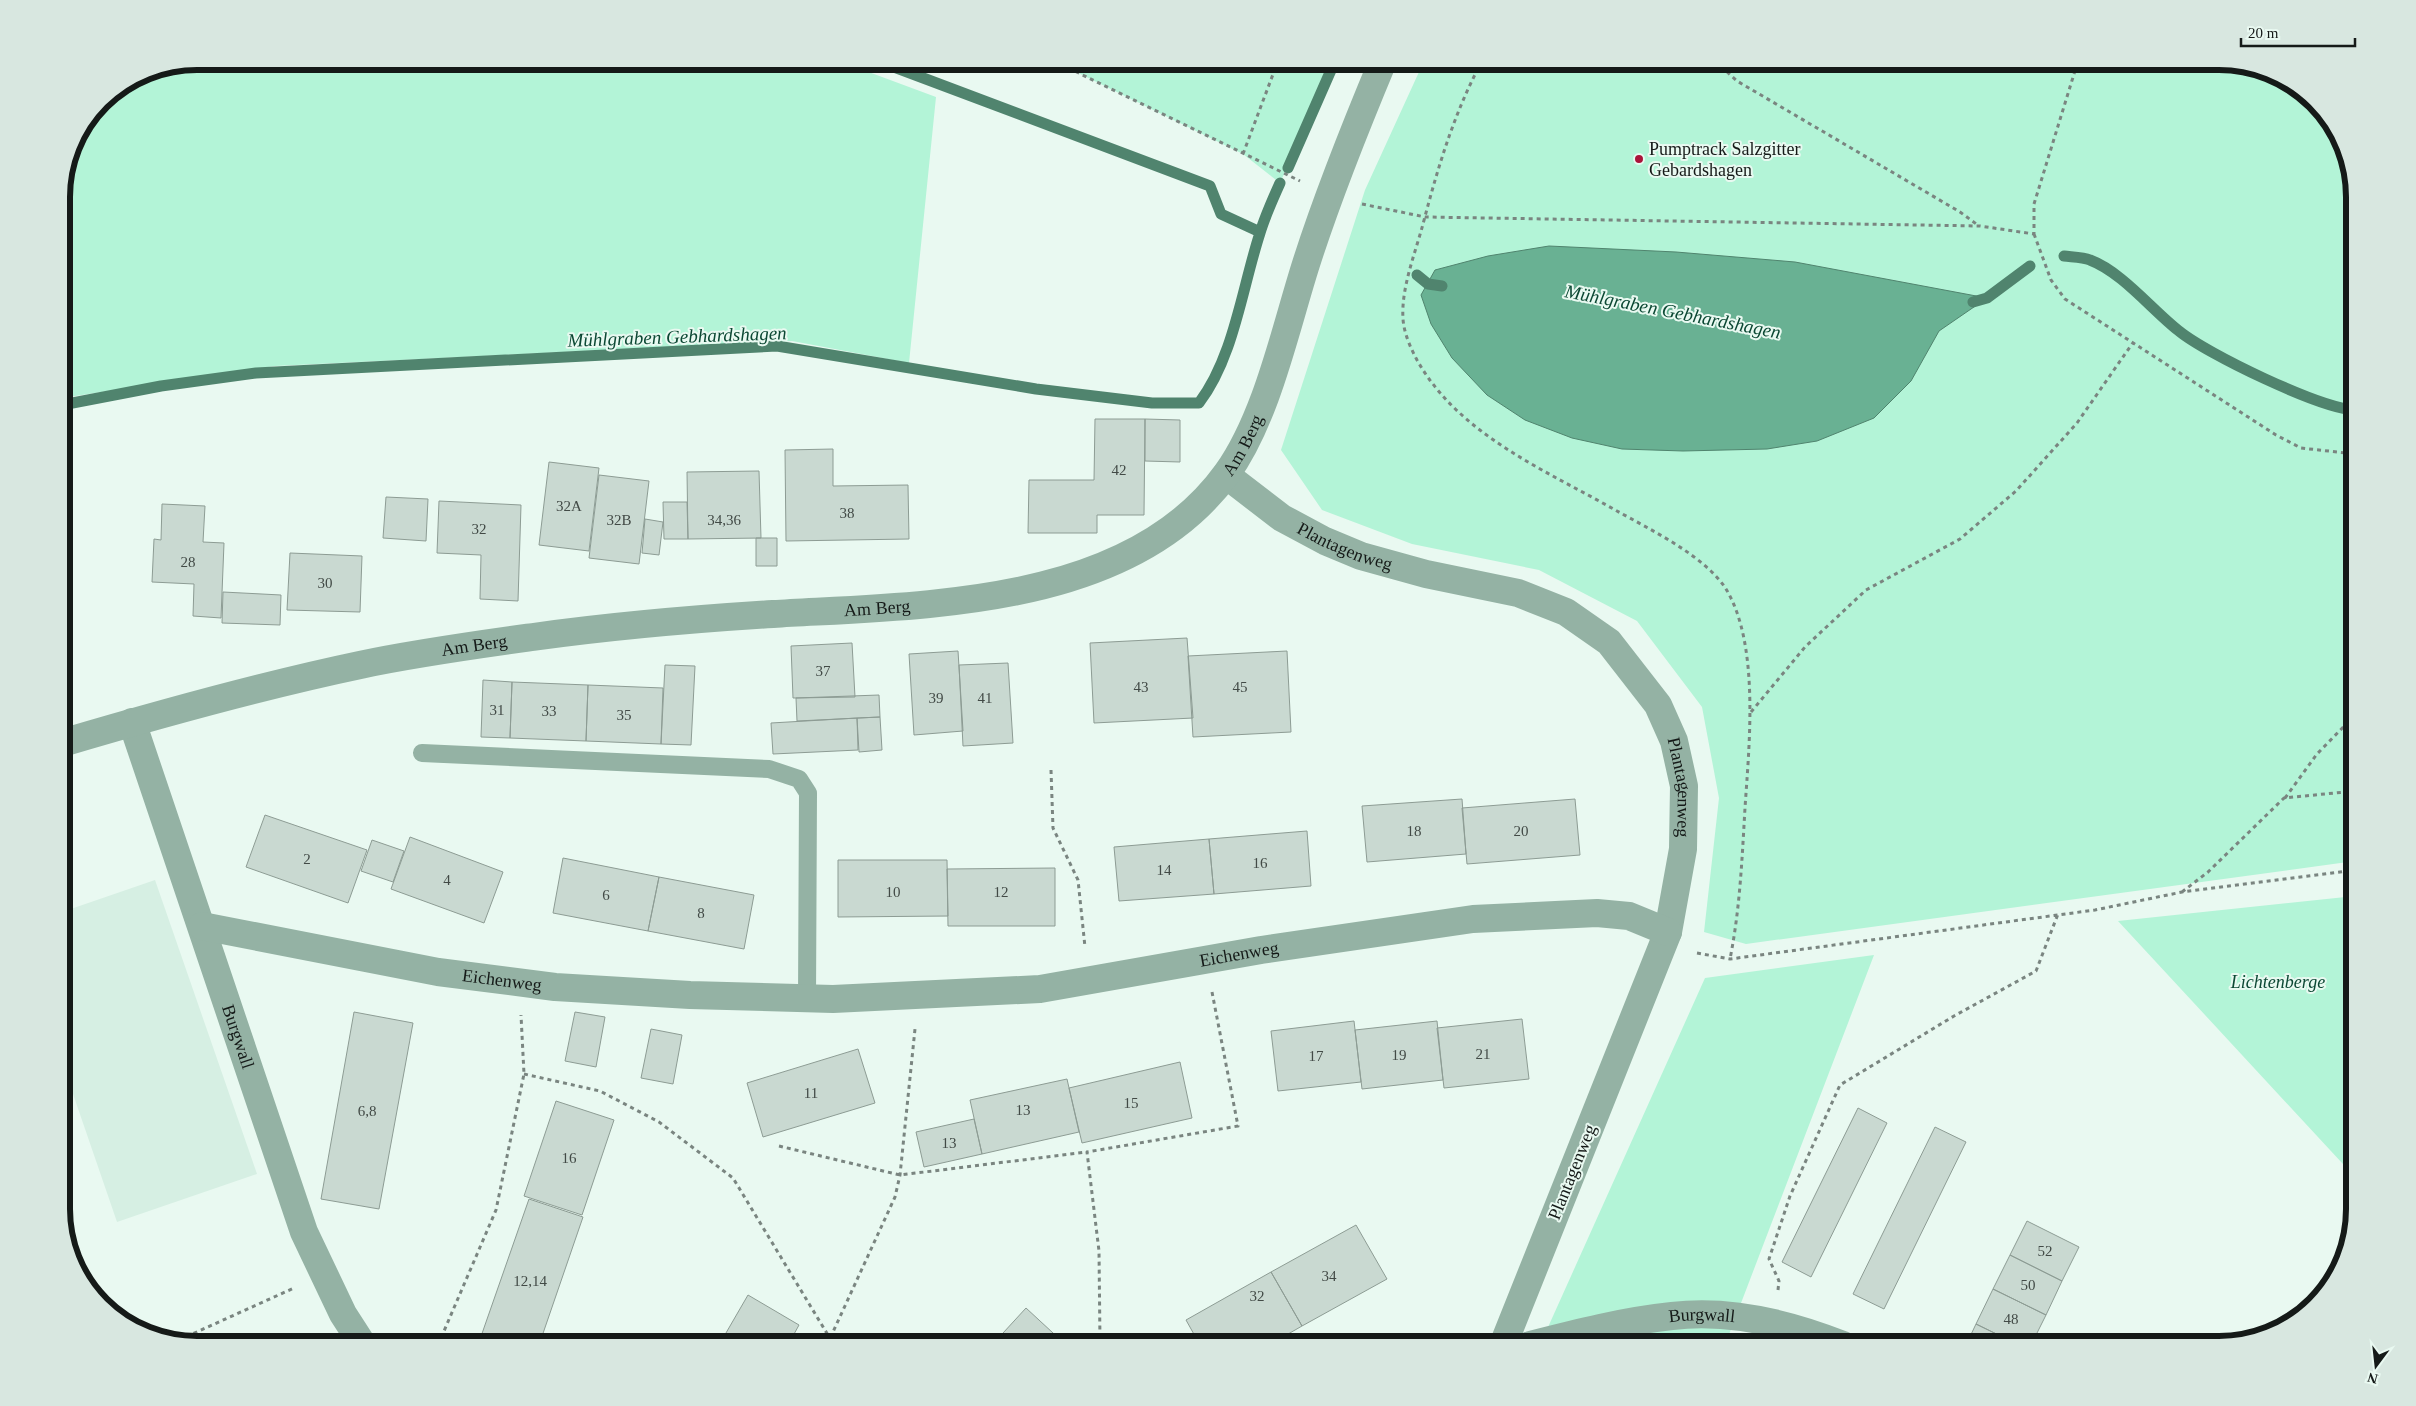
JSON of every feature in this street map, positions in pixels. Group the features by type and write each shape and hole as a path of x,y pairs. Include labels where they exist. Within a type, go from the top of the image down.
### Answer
{"street":[{"name":"Am Berg","path":"70,741 132,722 362,664 533,637 692,619 981,599 1059,582 1123,557 1165,534 1200,503 1226,475 1243,446 1259,412 1329,195 1379,70"},
{"name":"Plantagenweg","path":"1226,475 1282,518 1325,541 1362,556 1426,574 1518,593 1566,612 1609,642 1658,705 1674,741 1684,786 1683,849 1668,932 1507,1336"},
{"name":"Burgwall","path":"132,722 304,1232 323,1275 343,1314 357,1336"},
{"name":"Eichenweg","path":"202,926 438,972 555,988 833,1000 1040,989 1206,960 1473,919 1598,912 1629,916 1668,932"},
{"name":"Burgwall","path":"1565,1336 1673,1315 1738,1316 1820,1336"}],"lane":[{"path":"422,753 769,769 799,779 808,793 807,998"}],"path":[{"path":"1071,70 1329,195 1425,217 1980,226 2034,234"},
{"path":"1243,154 1275,70"},
{"path":"1477,70 1464,94 1444,149 1405,293 1403,320 1409,346 1424,372 1442,396 1468,421 1502,446 1666,539 1704,566 1726,589 1738,617 1748,662 1751,712 1739,916 1730,959"},
{"path":"1725,70 1737,81 1960,212 1980,226"},
{"path":"2075,70 2034,204 2034,234 2051,280 2064,299 2276,435 2301,448 2346,453"},
{"path":"1751,712 1805,647 1866,590 1960,539 2016,490 2077,423 2132,344"},
{"path":"2182,892 2208,872 2284,798 2317,754 2346,724"},
{"path":"1051,770 1053,828 1078,880 1088,980"},
{"path":"2284,798 2346,791"},
{"path":"1668,932 1694,952 1730,959 2095,910 2182,892 2346,871"},
{"path":"1770,1324 1780,1281 1768,1259 1790,1196 1840,1085 1954,1016 2036,971 2058,914"},
{"path":"779,1146 900,1175 1087,1152 1238,1126 1206,960"},
{"path":"442,1336 496,1210 524,1074 520,982"},
{"path":"830,1336 895,1197 900,1175 919,995"},
{"path":"524,1074 600,1091 659,1122 733,1178 829,1336"},
{"path":"1087,1152 1098,1251 1100,1336"},
{"path":"188,1335 323,1275"}],"shaded area":[{"path":"155,880 257,1174 117,1222 70,1085 70,909"}],"green space":[{"path":"188,70 863,70 936,97 909,363 792,341 275,366 70,397 70,188 72,172 80,148 91,126 113,101 133,87 172,72"},
{"path":"1072,70 1322,70 1329,73 1280,183 1243,154"},
{"path":"1420,70 2219,70 2252,74 2283,87 2309,107 2329,133 2344,172 2346,188 2346,862 1746,944 1704,932 1719,798 1702,707 1637,621 1539,570 1412,544 1322,510 1281,450 1365,190"},
{"name":"Lichtenberge","path":"2346,897 2346,1167 2118,921"},
{"path":"1874,955 1728,1336 1544,1336 1705,978"}],"water":[{"path":"1549,246 1676,252 1795,262 1987,298 1939,331 1911,381 1874,418 1817,441 1767,449 1683,451 1622,449 1572,438 1525,420 1487,395 1452,358 1431,324 1421,295 1435,270 1488,256"}],"building":[{"path":"1095,419 1145,419 1144,515 1097,515 1097,533 1028,533 1029,480 1094,480"},
{"path":"1145,419 1180,420 1180,462 1145,461"},
{"path":"833,449 833,486 908,485 909,539 786,541 785,450"},
{"path":"549,462 599,468 589,551 539,545"},
{"path":"759,471 761,538 688,539 687,472"},
{"path":"599,475 649,481 639,564 589,558"},
{"path":"386,497 428,499 426,541 383,538"},
{"path":"439,501 521,505 518,601 480,599 481,555 437,553"},
{"path":"663,502 687,502 688,539 664,539"},
{"path":"162,504 205,506 203,542 224,543 221,618 193,616 194,584 152,582 154,539 161,540"},
{"path":"645,519 663,522 659,555 642,553"},
{"path":"756,538 777,538 777,566 756,566"},
{"path":"290,553 362,556 360,612 287,610"},
{"path":"223,592 281,595 280,625 222,623"},
{"path":"1187,638 1193,718 1094,723 1090,643"},
{"path":"852,643 855,697 793,698 791,646"},
{"path":"958,651 963,731 914,735 909,654"},
{"path":"1287,651 1291,732 1193,737 1188,656"},
{"path":"1008,663 1013,743 963,746 959,665"},
{"path":"665,665 695,666 691,745 661,744"},
{"path":"483,680 512,682 510,738 481,737"},
{"path":"512,682 588,685 586,741 510,738"},
{"path":"588,685 663,688 661,744 586,741"},
{"path":"879,695 880,717 797,721 796,698"},
{"path":"880,717 882,750 859,752 857,718"},
{"path":"857,718 858,750 773,754 771,723"},
{"path":"1462,799 1466,854 1367,862 1362,806"},
{"path":"1575,799 1580,855 1467,864 1462,808"},
{"path":"265,815 367,850 348,903 246,867"},
{"path":"1307,831 1311,886 1214,894 1209,839"},
{"path":"410,837 503,872 484,923 391,889"},
{"path":"1209,839 1214,894 1119,901 1114,847"},
{"path":"372,840 404,851 393,882 361,871"},
{"path":"563,858 659,877 648,931 553,913"},
{"path":"838,860 947,860 948,916 838,917"},
{"path":"1055,868 1055,926 948,926 947,869"},
{"path":"659,877 754,895 744,949 648,931"},
{"path":"354,1012 413,1023 379,1209 321,1199"},
{"path":"575,1012 605,1017 596,1067 565,1061"},
{"path":"1522,1019 1529,1079 1444,1088 1437,1028"},
{"path":"1354,1021 1361,1082 1278,1091 1271,1031"},
{"path":"1437,1021 1443,1080 1362,1089 1355,1030"},
{"path":"651,1029 682,1035 673,1084 641,1078"},
{"path":"858,1049 875,1103 763,1137 747,1083"},
{"path":"1180,1062 1192,1118 1082,1143 1069,1088"},
{"path":"1067,1079 1079,1132 982,1154 970,1100"},
{"path":"556,1101 614,1120 582,1215 524,1196"},
{"path":"1858,1108 1887,1123 1811,1277 1782,1262"},
{"path":"974,1119 982,1154 924,1167 916,1132"},
{"path":"1935,1127 1966,1142 1884,1309 1853,1294"},
{"path":"529,1199 583,1217 542,1336 481,1336"},
{"path":"2027,1221 2079,1247 2062,1281 2010,1255"},
{"path":"1356,1225 1387,1279 1302,1326 1271,1272"},
{"path":"2010,1255 2062,1281 2046,1315 1993,1289"},
{"path":"1271,1272 1302,1326 1285,1336 1195,1336 1186,1320"},
{"path":"1993,1289 2046,1315 2036,1336 2001,1336 1976,1324"},
{"path":"748,1295 799,1325 793,1336 724,1336"},
{"path":"1026,1308 1056,1336 1000,1336"},
{"path":"1976,1324 2001,1336 1970,1336"}],"waterway":[{"path":"902,70 1210,186 1221,214 1260,232"},
{"path":"1288,168 1331,70"},
{"name":"Mühlgraben Gebhardshagen","path":"70,403 161,386 256,373 777,346 1036,389 1152,403 1199,403 1221,365 1236,321 1262,227 1280,183"},
{"name":"Mühlgraben Gebhardshagen","path":"2064,256 2087,259 2114,273 2179,331 2213,353 2291,390 2316,400 2346,408"},
{"name":"Mühlgraben Gebhardshagen","path":"1973,302 1987,298 2030,266"},
{"name":"Mühlgraben Gebhardshagen","path":"1417,275 1428,284 1442,286"}],"place":[{"name":"Pumptrack Salzgitter Gebardshagen","path":"1639,159"}]}
